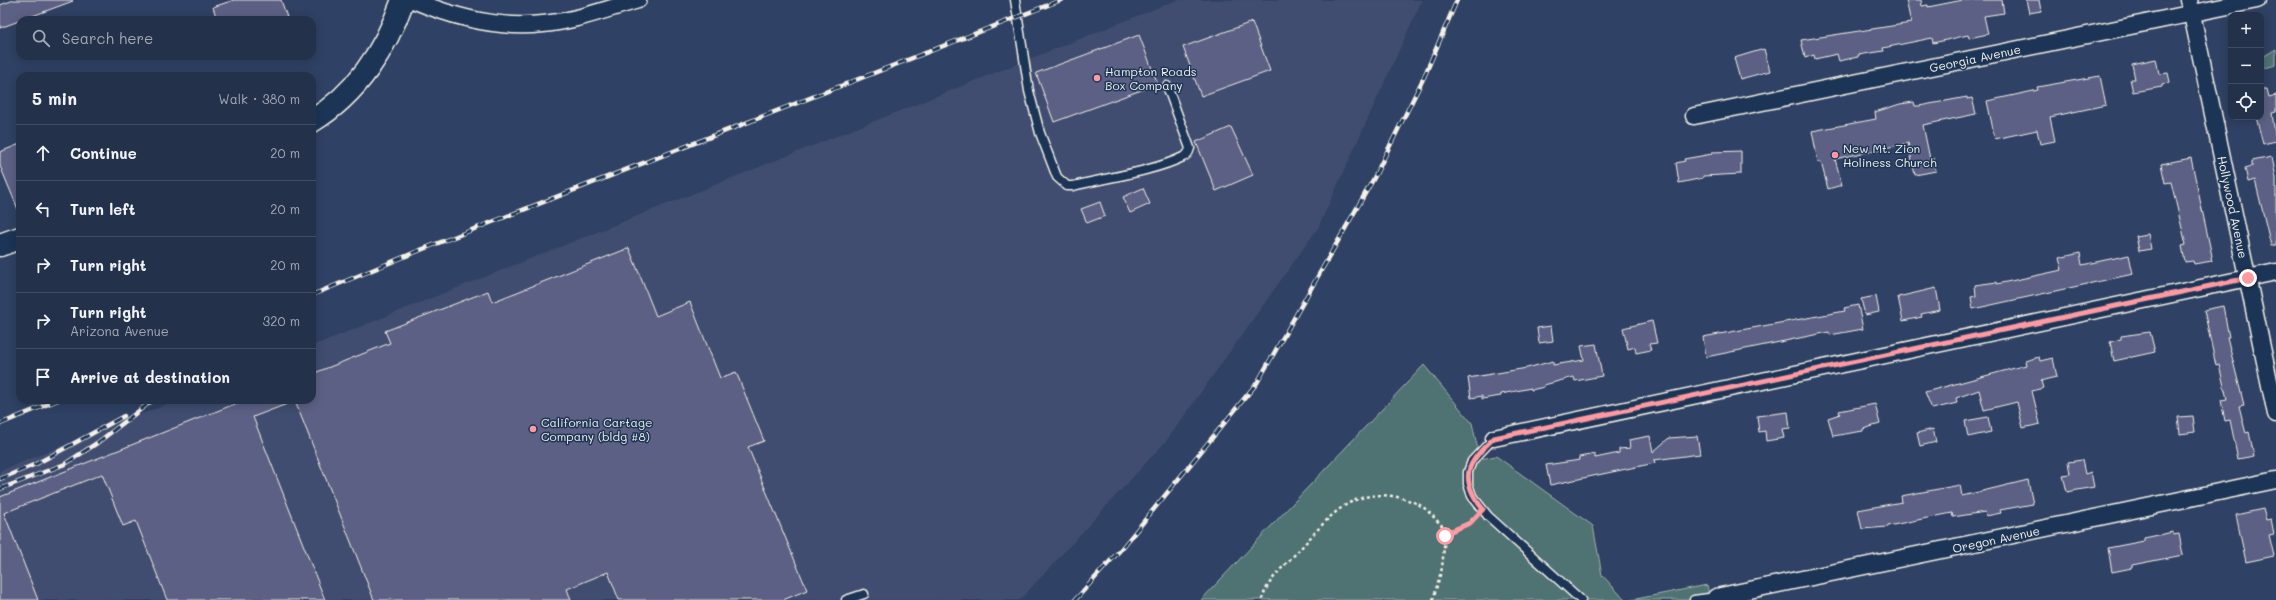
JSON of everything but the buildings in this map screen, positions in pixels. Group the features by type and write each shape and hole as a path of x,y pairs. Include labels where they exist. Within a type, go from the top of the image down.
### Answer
{"main road":[{"path":"316,118 337,102 358,81 376,58 390,32 403,0"},
{"path":"0,245 16,239"}],"street":[{"path":"413,0 434,9 466,18 498,24 544,24 592,14 629,1"},
{"name":"Georgia Avenue","path":"1694,116 2191,7 2257,0"},
{"name":"Hollywood Avenue","path":"2191,7 2276,414"},
{"path":"1494,438 2276,272"},
{"name":"Oregon Avenue","path":"1716,597 2276,480"}],"lane":[{"path":"1015,0 1029,91 1040,133 1057,177 1068,186 1152,167 1185,157 1190,148 1188,140 1167,86"},
{"path":"1494,438 1472,461 1468,472 1468,484 1472,496 1483,509 1581,600"},
{"path":"846,600 864,594"},
{"path":"1694,600 1716,597"}],"path":[{"path":"1262,600 1264,594 1280,571 1337,510 1357,498 1377,494 1404,498 1424,508 1449,532"},
{"path":"1433,600 1442,568 1445,536 1449,532 1470,523 1483,509"}],"shaded area":[{"path":"1177,0 1422,0 1318,228 1167,440 1020,600 0,600 0,471 167,404 316,404 316,344"}],"green space":[{"path":"2276,49 2276,65 2264,68 2264,56"},
{"path":"1424,365 1472,423 1480,459 1496,456 1593,526 1602,575 1625,600 1201,600"},
{"path":"1707,585 1710,600 1631,600"}],"railway":[{"path":"316,293 423,249 1061,0"},
{"path":"1075,600 1122,548 1257,383 1374,178 1424,77 1457,0"},
{"path":"0,424 48,404"},
{"path":"0,489 65,464 97,443 148,404"},
{"path":"0,479 36,464 124,416"}],"place":[{"name":"Hampton Roads Box Company","path":"1097,78"},
{"name":"New Mt. Zion Holiness Church","path":"1835,155"},
{"name":"California Cartage Company (bldg #8)","path":"533,429"}],"route":[{"path":"1445,536 1449,532 1470,523 1483,509 1472,496 1468,484 1468,472 1472,461 1494,438 2248,278"}]}
